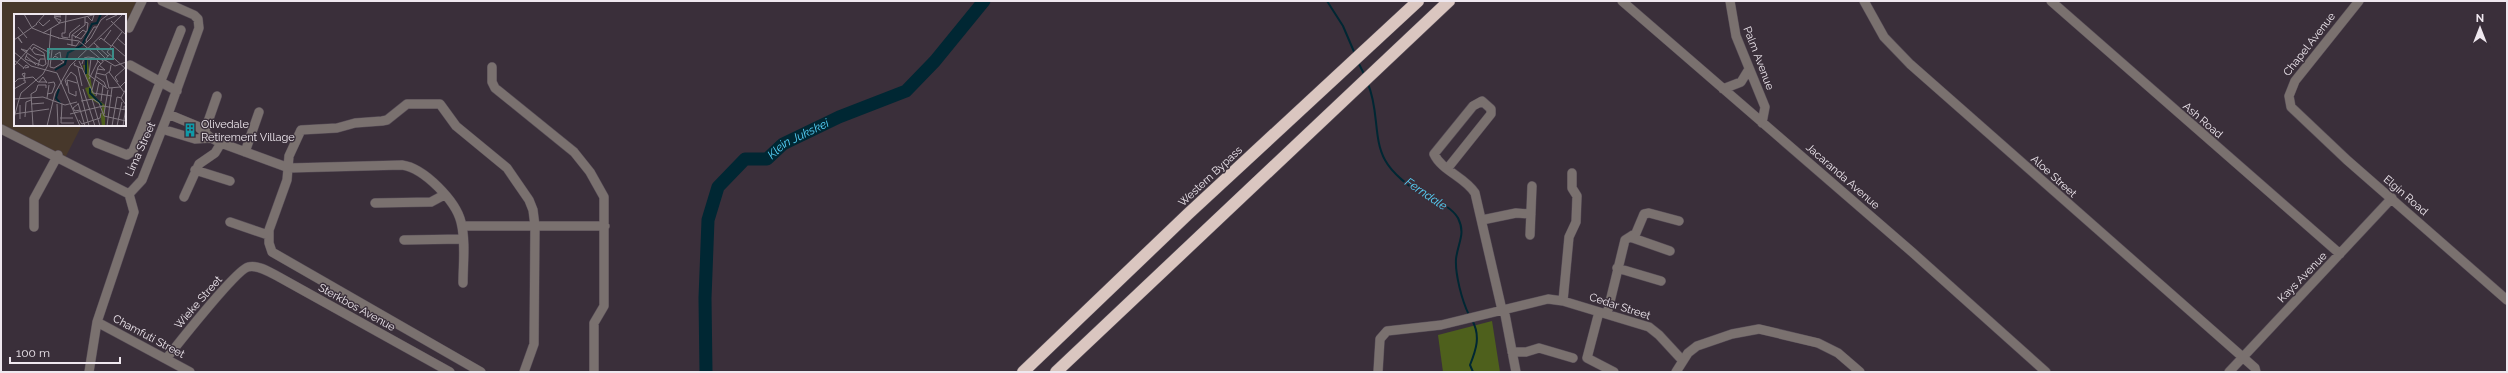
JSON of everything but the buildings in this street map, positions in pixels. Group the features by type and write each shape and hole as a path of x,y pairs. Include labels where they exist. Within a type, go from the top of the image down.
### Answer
{"highway":[{"name":"Western Bypass","path":"1023,372 1323,88 1418,1"},
{"path":"1056,372 1449,1"}],"street":[{"path":"129,28 142,1"},
{"name":"Lima Street","path":"129,194 142,180 177,91 199,23 194,14 162,1"},
{"name":"Jacaranda Avenue","path":"1622,1 1912,252 2046,372"},
{"name":"Palm Avenue","path":"1730,1 1734,27 1765,107 1762,123"},
{"name":"Aloe Street","path":"1864,1 1884,38 1901,56 2255,368 2256,372"},
{"name":"Ash Road","path":"2051,1 2340,254"},
{"name":"Chapel Avenue","path":"2291,106 2290,91 2295,81 2359,1"},
{"path":"97,142 120,154 131,154 162,83 181,30"},
{"path":"130,64 177,91"},
{"path":"492,67 492,82 495,88 574,152 590,172 604,197 604,306 594,323 594,372"},
{"path":"1723,89 1741,82 1749,69"},
{"path":"206,136 217,96"},
{"path":"1447,169 1491,114 1491,109 1482,101 1473,106 1436,148 1434,154 1436,159 1447,169 1471,187 1475,193 1503,309 1516,372"},
{"path":"482,372 272,252 268,236 287,180 292,147 302,129 336,128 355,123 382,121 387,120 407,104 436,103 444,106 456,126 507,168 529,200 535,226 534,344 524,372"},
{"name":"Elgin Road","path":"2291,106 2347,160 2507,300"},
{"path":"245,152 259,112"},
{"path":"168,114 197,126 206,136"},
{"path":"1,123 60,158"},
{"path":"1,129 129,194 134,212 106,288 97,322 89,372"},
{"path":"162,129 206,136 288,168 411,167 426,175 444,195 458,214 462,226 463,239 462,283"},
{"path":"184,197 199,164 215,153 221,143"},
{"path":"34,227 34,200 60,158"},
{"path":"195,170 230,181"},
{"path":"1563,301 1569,237 1576,222 1577,196 1572,188 1572,174"},
{"path":"1530,234 1532,186"},
{"path":"375,203 431,202 444,195"},
{"name":"Kays Avenue","path":"2229,372 2392,198"},
{"path":"1482,220 1516,213 1531,214"},
{"path":"1614,372 1587,358 1603,313 1625,240 1636,233 1644,214 1649,213 1679,221"},
{"path":"230,222 268,236"},
{"path":"462,226 605,226"},
{"path":"1630,237 1670,251"},
{"path":"404,240 463,239"},
{"name":"Wieke Street","path":"166,359 240,272 244,268 252,266"},
{"name":"Sterkbos Avenue","path":"252,266 279,277 450,372"},
{"path":"1617,268 1661,281"},
{"name":"Cedar Street","path":"1378,372 1380,340 1384,333 1392,330 1428,327 1460,321 1540,300 1563,301 1641,324 1654,331 1683,361"},
{"name":"Chamfuti Street","path":"97,322 190,372"},
{"path":"1676,372 1692,349 1703,343 1744,331 1759,329 1818,342 1838,353 1860,372"},
{"path":"1512,352 1526,352 1539,348 1573,358"}],"shaded area":[{"path":"1,1 144,1 126,37 126,14 14,14 14,126 81,126 65,158 1,125"}],"green space":[{"path":"1492,321 1500,372 1443,372 1438,335"}],"waterway":[{"name":"Klein Jukskei","path":"706,372 705,298 708,220 718,187 745,159 767,159 783,144 839,117 906,91 935,61 984,1"},
{"name":"Ferndale","path":"1327,1 1343,26 1355,54"},
{"name":"Ferndale","path":"1358,62 1364,74"},
{"name":"Ferndale","path":"1368,84 1374,103 1377,133 1381,152 1388,165 1407,184 1447,207 1458,218 1461,229 1461,238 1457,253 1456,265 1458,280 1469,315"},
{"name":"Ferndale","path":"1472,320 1477,337 1476,348 1470,365 1473,372"}],"place":[{"name":"Olivedale Retirement Village","path":"190,130"}]}
